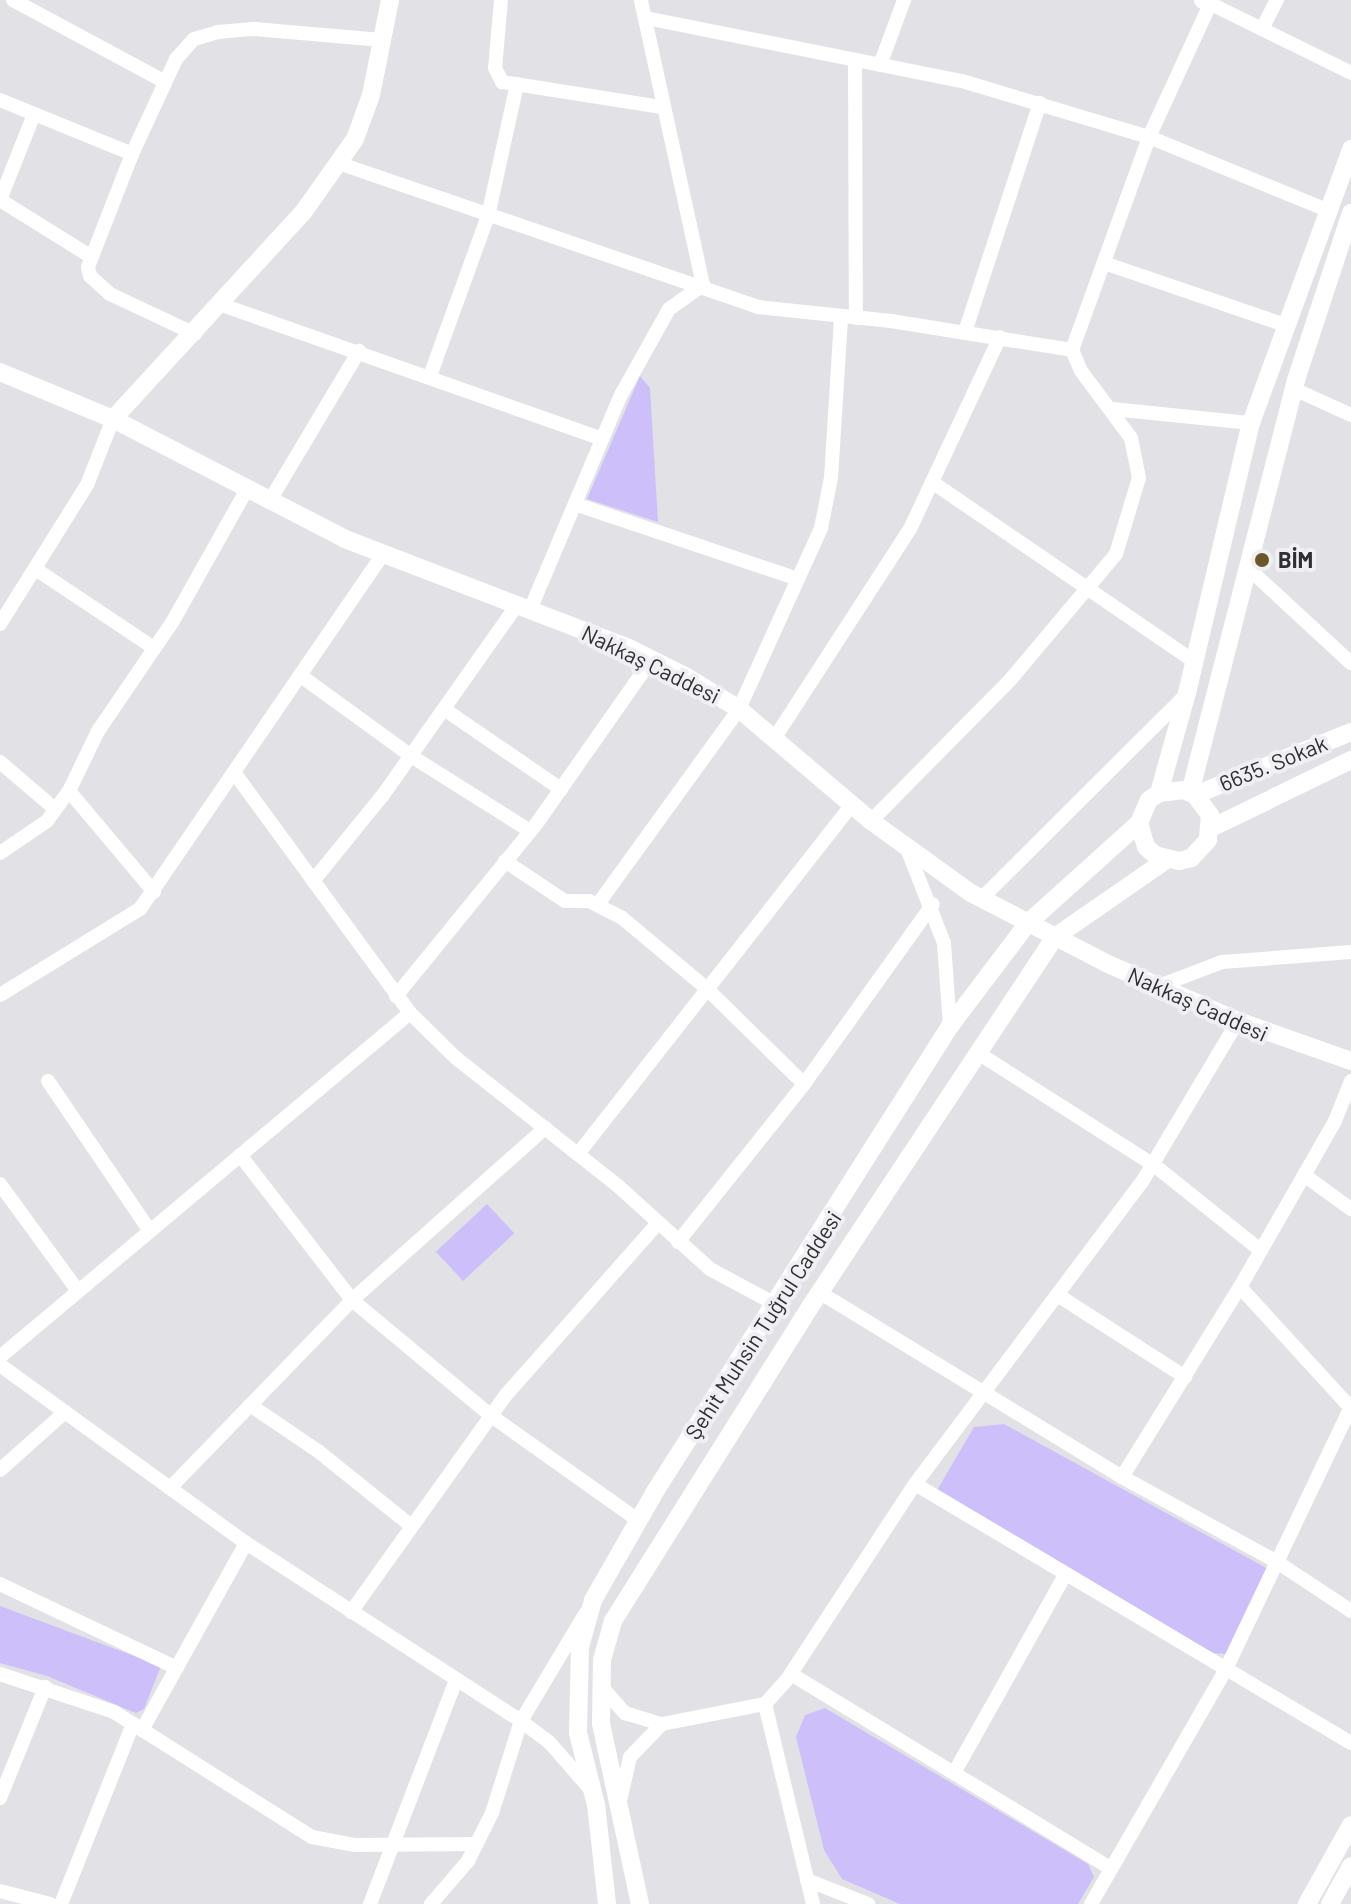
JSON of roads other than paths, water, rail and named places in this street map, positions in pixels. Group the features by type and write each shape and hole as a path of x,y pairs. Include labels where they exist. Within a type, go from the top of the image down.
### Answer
{"main road":[{"path":"113,419 222,305 355,139 366,110 390,0"},
{"path":"1159,793 1196,663 1251,423 1351,149"},
{"path":"1193,794 1294,389 1351,215"},
{"name":"Nakkaş Caddesi","path":"0,372 113,419 246,491 382,555 652,659 739,709 871,821 981,899 1055,937 1238,1021 1351,1061"},
{"name":"6635. Sokak","path":"1193,794 1351,732"},
{"name":"6635. Sokak","path":"1211,828 1351,760"},
{"path":"1159,793 1193,794 1210,815 1211,828 1201,850 1179,861 1166,860 1146,847 1139,823 1149,800 1159,793"},
{"name":"Şehit Muhsin Tuğrul Caddesi","path":"607,1904 593,1792 578,1733 580,1647 593,1600 639,1521 950,1026 1028,923 1139,823"},
{"name":"Şehit Muhsin Tuğrul Caddesi","path":"640,1904 601,1724 602,1660 613,1621 819,1292 1055,937 1166,860"},
{"path":"1307,1904 1351,1825"},
{"path":"1330,1904 1351,1866"}],"street":[{"path":"13,0 165,82"},
{"path":"501,0 495,68 502,82 662,107"},
{"path":"641,0 703,285"},
{"path":"880,65 904,0"},
{"path":"1262,29 1277,0"},
{"path":"871,821 1011,679 1116,554 1139,478 1131,438 1081,371 1072,350 1107,264 1149,137 1207,1 1351,73"},
{"path":"646,18 880,65 1040,103 1149,137 1327,210"},
{"path":"195,334 135,309 98,286 90,276 90,256 165,82 194,39 218,32 254,29 382,40"},
{"path":"598,904 739,709 821,528 831,478 848,318 855,60"},
{"path":"430,376 488,216 517,84"},
{"path":"0,100 132,154"},
{"path":"965,332 1040,103"},
{"path":"34,114 0,200 90,256"},
{"path":"338,163 488,216 703,285 758,307 965,332 1072,350"},
{"path":"1107,264 1285,325"},
{"path":"313,881 524,608 575,504 602,439 669,309 703,285"},
{"path":"222,305 602,439"},
{"path":"774,739 859,615 932,482 1000,337"},
{"path":"269,502 359,351"},
{"path":"1294,389 1351,415"},
{"path":"1112,409 1251,423"},
{"path":"0,624 37,570 87,485 113,419"},
{"path":"932,482 1196,663"},
{"path":"0,853 27,838 69,791 98,731 154,648 246,491"},
{"path":"575,504 798,579"},
{"path":"0,995 113,930 154,892 382,555"},
{"path":"1249,569 1351,663"},
{"path":"37,570 154,648"},
{"path":"396,996 530,831 652,659"},
{"path":"301,676 411,756 530,831"},
{"path":"981,899 1187,693"},
{"path":"444,709 561,789"},
{"path":"0,762 55,809"},
{"path":"236,775 410,1013 456,1058 578,1154 710,1269 777,1305"},
{"path":"69,791 154,892"},
{"path":"578,1154 852,805"},
{"path":"906,845 933,904 950,978 950,1026"},
{"path":"505,861 565,901 598,904 706,988 804,1084"},
{"path":"678,1242 804,1084 933,904"},
{"path":"1159,986 1222,962 1351,952"},
{"path":"0,1357 410,1013"},
{"path":"602,1687 625,1713 662,1724 765,1704 791,1674 915,1484 986,1394 1154,1165 1238,1021"},
{"path":"978,1053 1154,1165 1260,1250"},
{"path":"48,1081 150,1231"},
{"path":"1122,1477 1240,1287 1335,1121 1351,1081"},
{"path":"170,1488 352,1300 545,1128"},
{"path":"240,1155 352,1300 490,1415 639,1521"},
{"path":"1304,1175 1351,1209"},
{"path":"0,1184 78,1291"},
{"path":"351,1612 490,1415 657,1224"},
{"path":"1091,1904 1225,1671 1351,1407 1240,1287"},
{"path":"819,1292 1122,1477 1277,1562 1351,1611"},
{"path":"1059,1296 1185,1377"},
{"path":"0,1365 246,1543 521,1721 549,1742 593,1792"},
{"path":"250,1405 318,1451 410,1525"},
{"path":"0,1470 65,1412"},
{"path":"915,1484 1064,1577 1351,1743"},
{"path":"61,1904 137,1727 177,1668 246,1543"},
{"path":"954,1773 1064,1577"},
{"path":"0,1584 177,1668"},
{"path":"431,1904 476,1844 492,1813 521,1721 593,1600"},
{"path":"0,1674 45,1687 137,1727 312,1837 333,1844 476,1844"},
{"path":"791,1674 1110,1868"},
{"path":"370,1904 456,1680"},
{"path":"0,1798 45,1687"},
{"path":"765,1704 813,1904"},
{"path":"619,1807 630,1757 662,1724"},
{"path":"807,1880 868,1904"},
{"path":"0,1891 50,1904"}],"place":[{"name":"BİM","path":"1262,560"}]}
